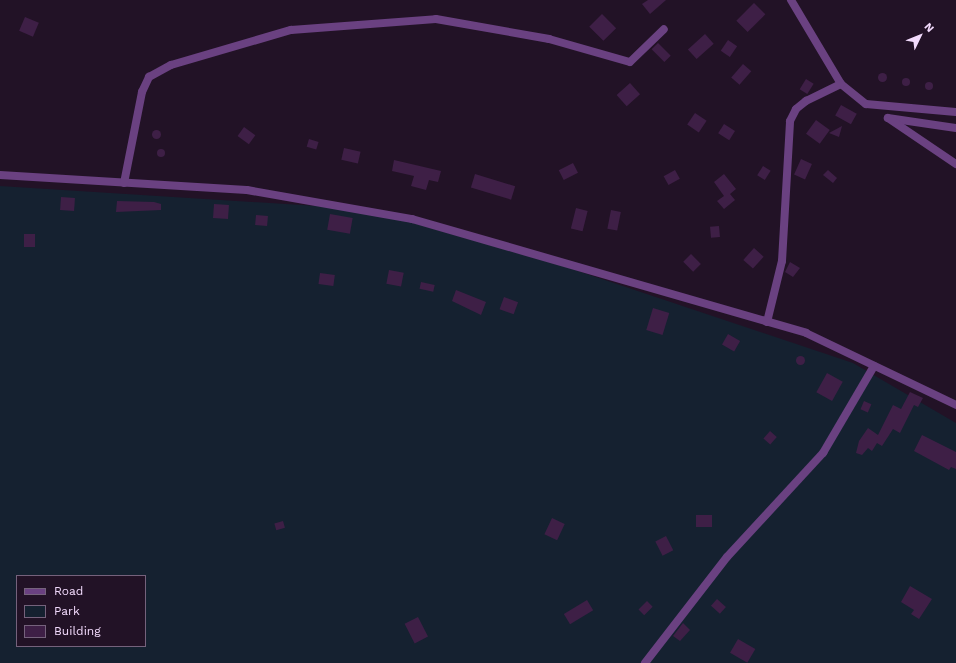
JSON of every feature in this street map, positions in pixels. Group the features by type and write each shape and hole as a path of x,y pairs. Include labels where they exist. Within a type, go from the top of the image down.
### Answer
{"street":[{"path":"790,0 841,84 866,104 956,112"},
{"path":"124,183 142,92 149,77 171,65 291,30 436,19 549,39 630,62 664,29"},
{"path":"767,322 782,261 790,121 796,109 806,101 841,84"},
{"path":"956,128 888,118 956,164"},
{"path":"0,175 248,190 412,219 806,333 956,405"},
{"path":"645,663 727,557 823,453 874,366"}],"green space":[{"path":"0,186 365,209 569,268 853,363 956,423 956,663 0,663"}],"building":[{"path":"648,0 666,0 650,14 642,4"},
{"path":"754,3 765,14 748,32 736,21"},
{"path":"602,14 616,28 603,41 589,27"},
{"path":"25,17 39,23 33,37 19,31"},
{"path":"705,34 714,44 697,59 688,49"},
{"path":"728,40 737,46 730,57 721,51"},
{"path":"658,43 671,56 664,62 652,49"},
{"path":"743,64 751,71 739,85 731,78"},
{"path":"880,73 884,73 886,77 884,81 880,81 878,79 878,75"},
{"path":"904,78 908,78 910,82 908,86 904,86 902,84 902,80"},
{"path":"806,79 814,84 807,94 800,89"},
{"path":"927,82 931,82 933,86 931,90 927,90 925,88 925,84"},
{"path":"630,83 640,94 627,106 617,95"},
{"path":"841,105 857,114 851,124 835,115"},
{"path":"695,113 707,121 699,132 687,125"},
{"path":"816,120 830,130 820,144 806,134"},
{"path":"724,124 735,131 729,140 718,133"},
{"path":"842,126 839,137 829,133"},
{"path":"244,127 255,135 249,144 238,136"},
{"path":"154,130 158,130 160,134 158,138 154,138 152,136 152,132"},
{"path":"309,139 319,142 316,150 307,147"},
{"path":"344,148 361,152 358,164 341,160"},
{"path":"159,149 163,149 165,153 163,157 159,157 157,155 157,151"},
{"path":"801,159 812,164 805,179 794,175"},
{"path":"394,160 441,171 438,182 429,180 426,190 411,186 414,176 392,171"},
{"path":"573,163 578,173 564,180 559,170"},
{"path":"763,166 771,171 765,180 757,175"},
{"path":"675,170 680,179 668,185 664,176"},
{"path":"828,170 837,178 833,183 823,175"},
{"path":"475,174 515,186 511,200 471,187"},
{"path":"724,174 736,189 730,194 735,200 724,209 717,201 724,196 714,182"},
{"path":"61,197 75,198 74,211 60,210"},
{"path":"117,201 154,202 161,204 161,210 116,212"},
{"path":"214,204 229,205 228,219 213,218"},
{"path":"576,208 588,211 583,231 571,228"},
{"path":"611,210 621,212 617,231 607,229"},
{"path":"330,214 353,218 350,234 327,230"},
{"path":"256,215 268,216 267,226 255,225"},
{"path":"719,226 720,237 711,238 710,227"},
{"path":"24,234 35,234 35,247 24,247"},
{"path":"754,248 764,257 753,269 743,260"},
{"path":"691,254 701,264 693,272 683,262"},
{"path":"790,262 800,268 793,277 785,272"},
{"path":"389,270 404,273 401,287 386,284"},
{"path":"320,273 335,275 333,286 318,284"},
{"path":"421,282 435,285 433,292 420,289"},
{"path":"456,290 486,302 481,315 452,301"},
{"path":"504,297 518,302 514,314 500,309"},
{"path":"653,308 669,313 663,335 646,330"},
{"path":"728,334 740,341 734,351 722,344"},
{"path":"798,356 802,356 804,360 802,364 798,364 796,362 796,358"},
{"path":"827,373 843,382 832,401 816,392"},
{"path":"910,392 923,398 918,407 914,405 900,433 893,429 882,446 877,443 872,451 868,448 862,455 856,453 859,441 868,428 878,435 893,405 901,409"},
{"path":"864,401 871,404 868,412 860,409"},
{"path":"770,431 777,437 770,444 763,439"},
{"path":"922,435 956,452 956,469 951,467 949,470 914,451"},
{"path":"696,515 712,515 712,527 696,527"},
{"path":"552,518 565,524 557,540 544,534"},
{"path":"283,521 285,528 276,530 274,523"},
{"path":"666,536 673,550 663,556 655,541"},
{"path":"910,586 932,599 919,619 911,614 914,610 901,602"},
{"path":"717,599 726,607 720,614 711,606"},
{"path":"587,600 593,610 570,624 564,614"},
{"path":"647,601 653,607 644,615 639,609"},
{"path":"418,617 428,637 415,643 405,624"},
{"path":"683,623 690,630 680,641 673,636"},
{"path":"738,639 755,649 747,663 730,653"}]}
